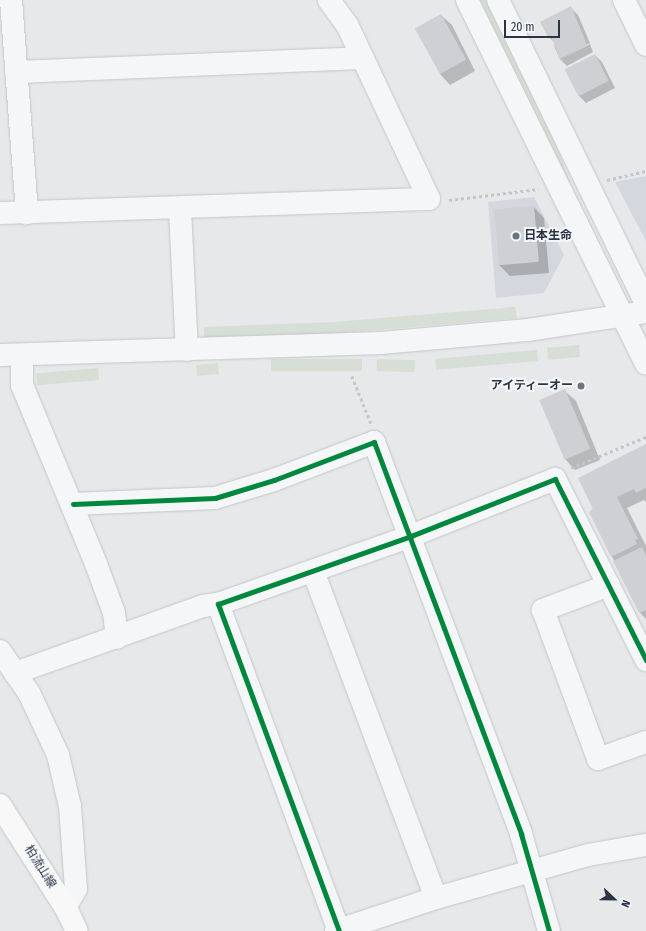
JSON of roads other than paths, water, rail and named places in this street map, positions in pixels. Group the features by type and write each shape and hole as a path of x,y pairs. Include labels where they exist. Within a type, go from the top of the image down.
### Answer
{"main road":[{"name":"柏流山線","path":"0,805 65,907 77,931"}],"street":[{"path":"11,0 28,213"},
{"path":"0,213 180,209 429,199 347,25 329,0"},
{"path":"467,0 646,363"},
{"path":"498,0 646,303"},
{"path":"624,0 646,45"},
{"path":"16,72 363,58"},
{"path":"180,209 187,350"},
{"path":"0,355 389,343 528,330 646,312"},
{"path":"22,355 23,389 73,504 114,613 117,638"},
{"path":"73,504 215,498 274,480 374,442 411,536 521,834 549,931"},
{"path":"15,673 117,638 203,606 218,604 314,571 411,536 555,479 646,660"},
{"path":"314,571 436,898"},
{"path":"608,585 543,610 598,759 646,742"},
{"path":"218,604 338,931 436,898 588,855 646,845"},
{"path":"0,651 29,693 58,755 70,806 76,889 65,907"}],"place":[{"name":"日本生命","path":"516,236"},
{"name":"アイティーオー","path":"581,386"}]}
